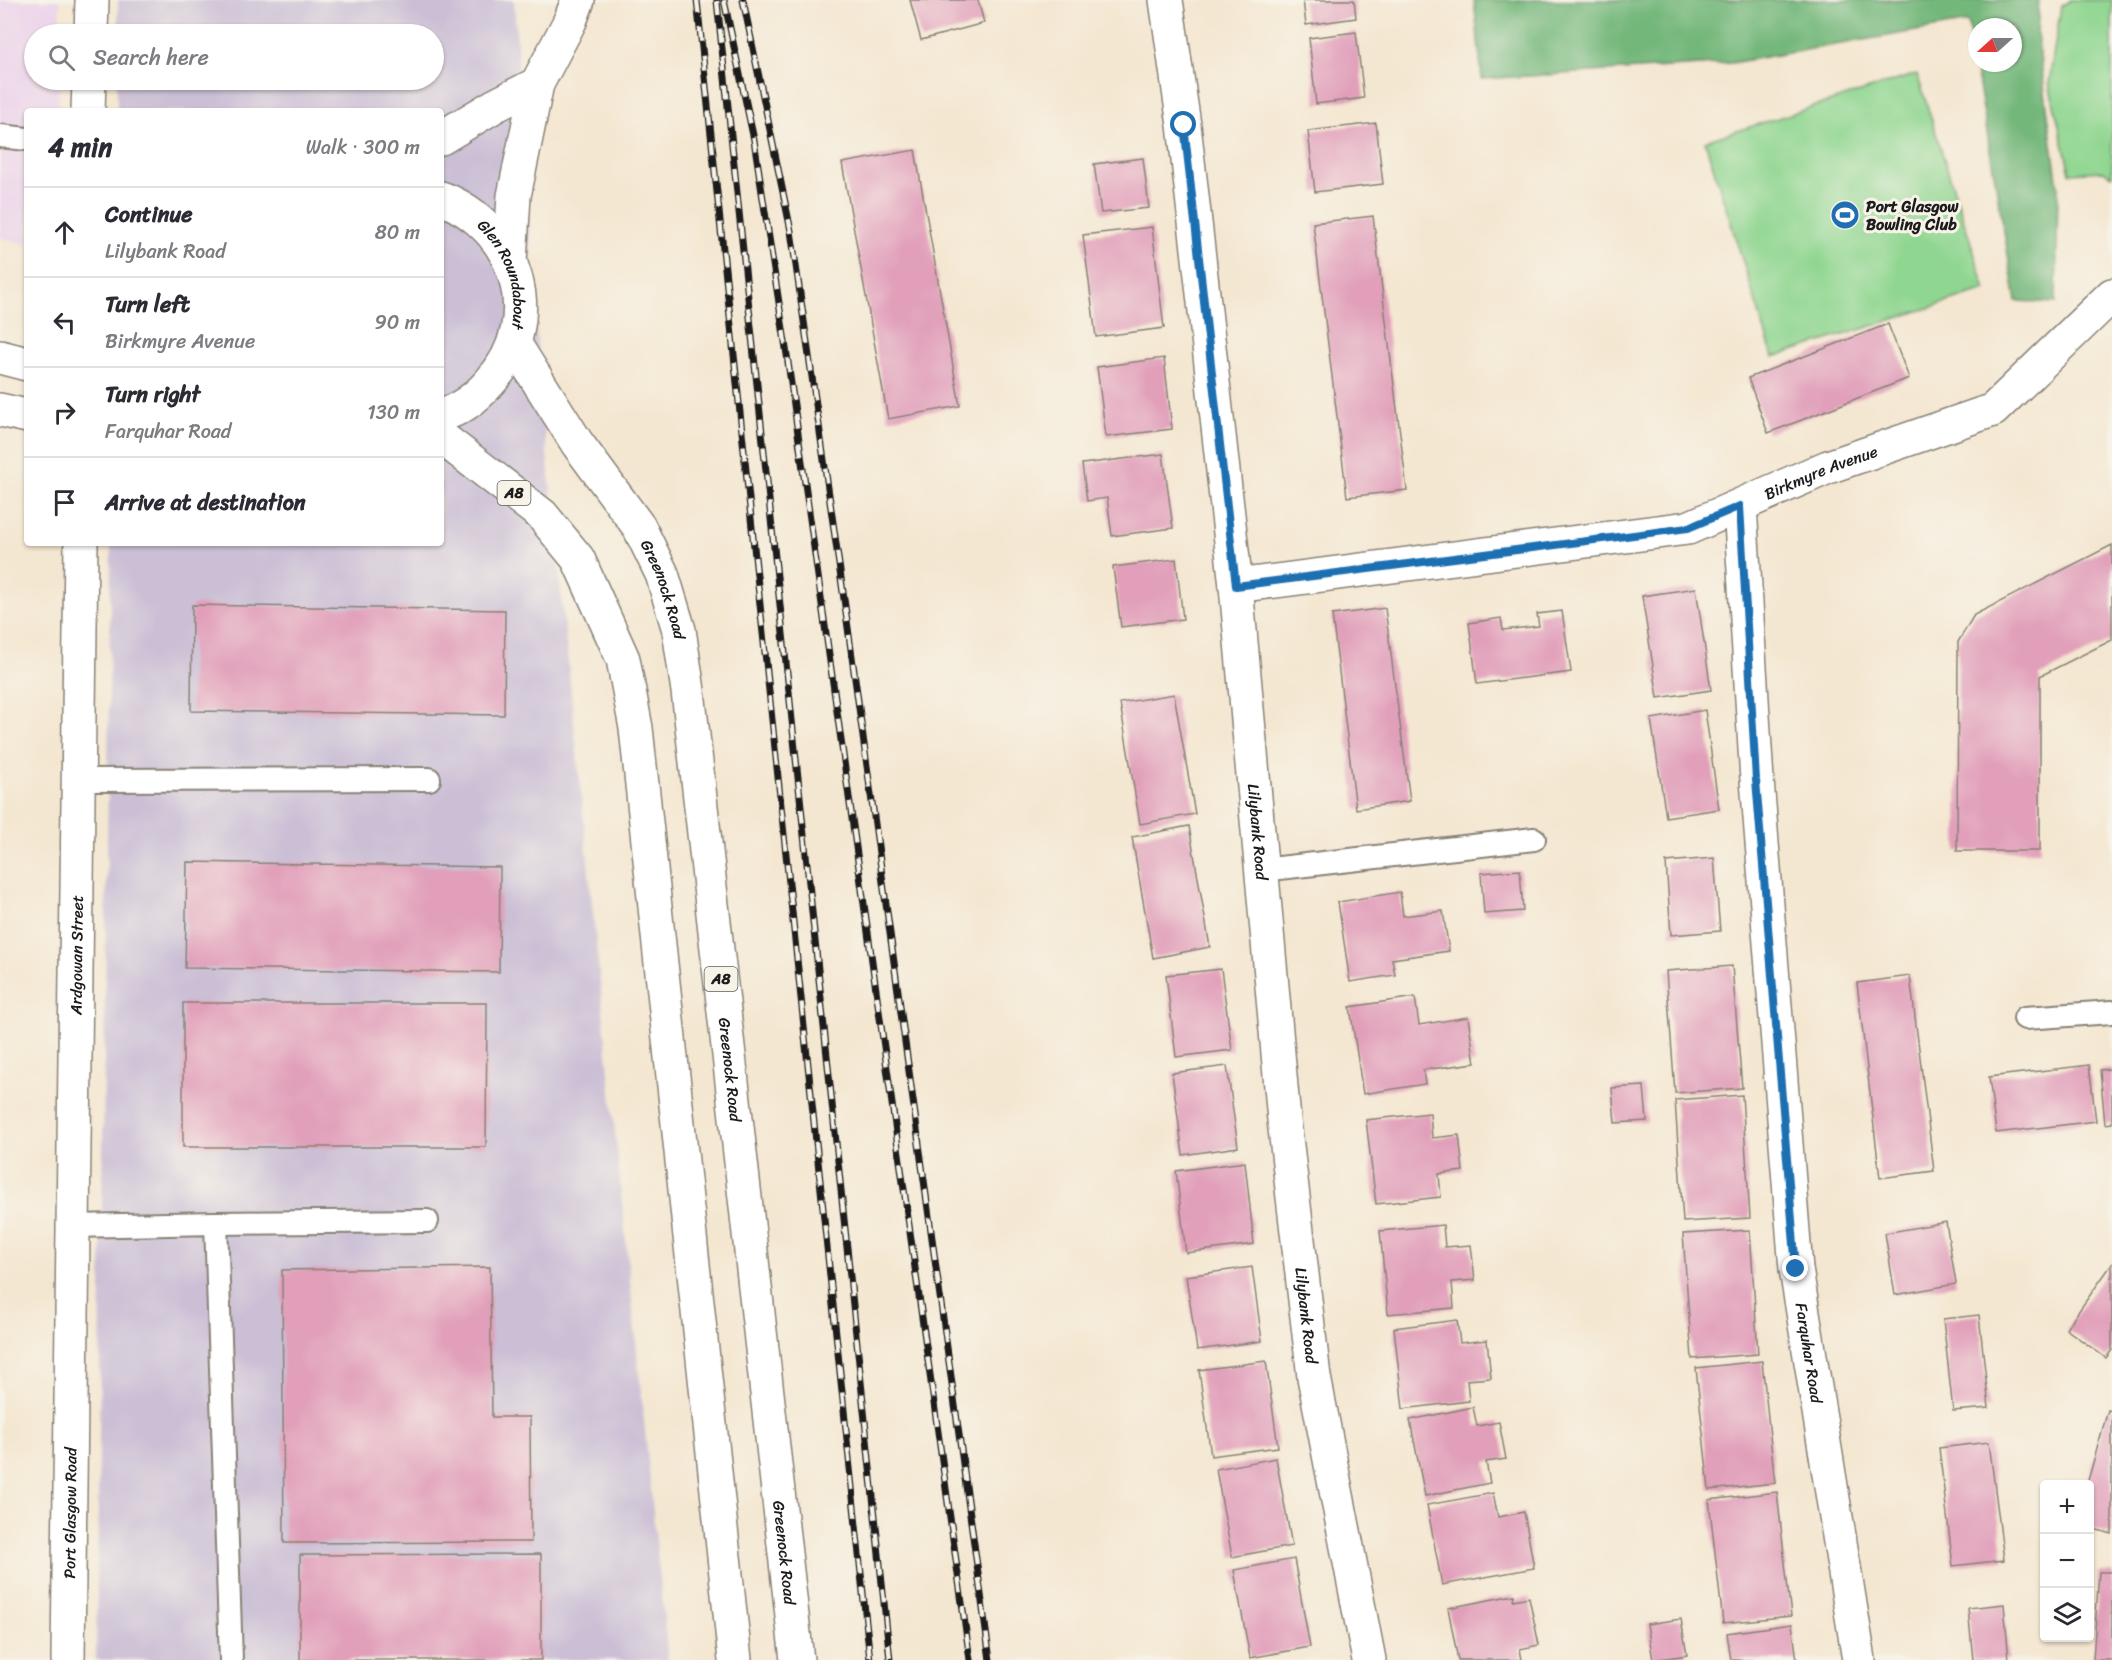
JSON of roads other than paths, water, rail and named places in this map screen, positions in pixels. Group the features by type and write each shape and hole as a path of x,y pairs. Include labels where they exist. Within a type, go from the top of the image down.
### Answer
{"main road":[{"path":"91,24 92,0"},
{"path":"510,261 514,196 537,84 570,21 578,0"},
{"name":"Lilybank Road","path":"1166,0 1184,125 1236,586 1284,1120 1314,1377 1369,1660"},
{"path":"444,136 537,84"},
{"path":"88,108 89,90"},
{"name":"Glen Roundabout","path":"444,199 471,212 494,234 510,261 518,287 520,316 514,343 499,372 477,397 444,414"},
{"name":"Birkmyre Avenue","path":"1236,586 1688,528 1828,467 1993,410 2112,295"},
{"name":"Greenock Road","path":"514,343 577,443 639,526 662,574 679,630 688,691 797,1660"},
{"path":"0,357 24,363"},
{"path":"0,410 24,415"},
{"name":"A8","path":"444,439 542,515 578,559 623,658 638,739 735,1660"},
{"name":"Farquhar Road","path":"1740,506 1756,780 1796,1269 1859,1660"},
{"name":"Ardgowan Street","path":"72,1366 81,546"},
{"name":"Port Glasgow Road","path":"68,1660 72,1366"}],"lane":[{"path":"0,136 24,139"},
{"path":"78,780 429,779"},
{"path":"1262,870 1534,839"},
{"path":"2025,1018 2112,1012"},
{"path":"73,1226 428,1221"},
{"path":"216,1223 231,1660"}],"railway":[{"path":"697,0 870,1660"},
{"path":"724,0 754,140 787,355 970,1660"},
{"path":"743,0 791,231 990,1660"},
{"path":"717,1 890,1660"}],"place":[{"name":"Port Glasgow Bowling Club","path":"1845,215"}]}
